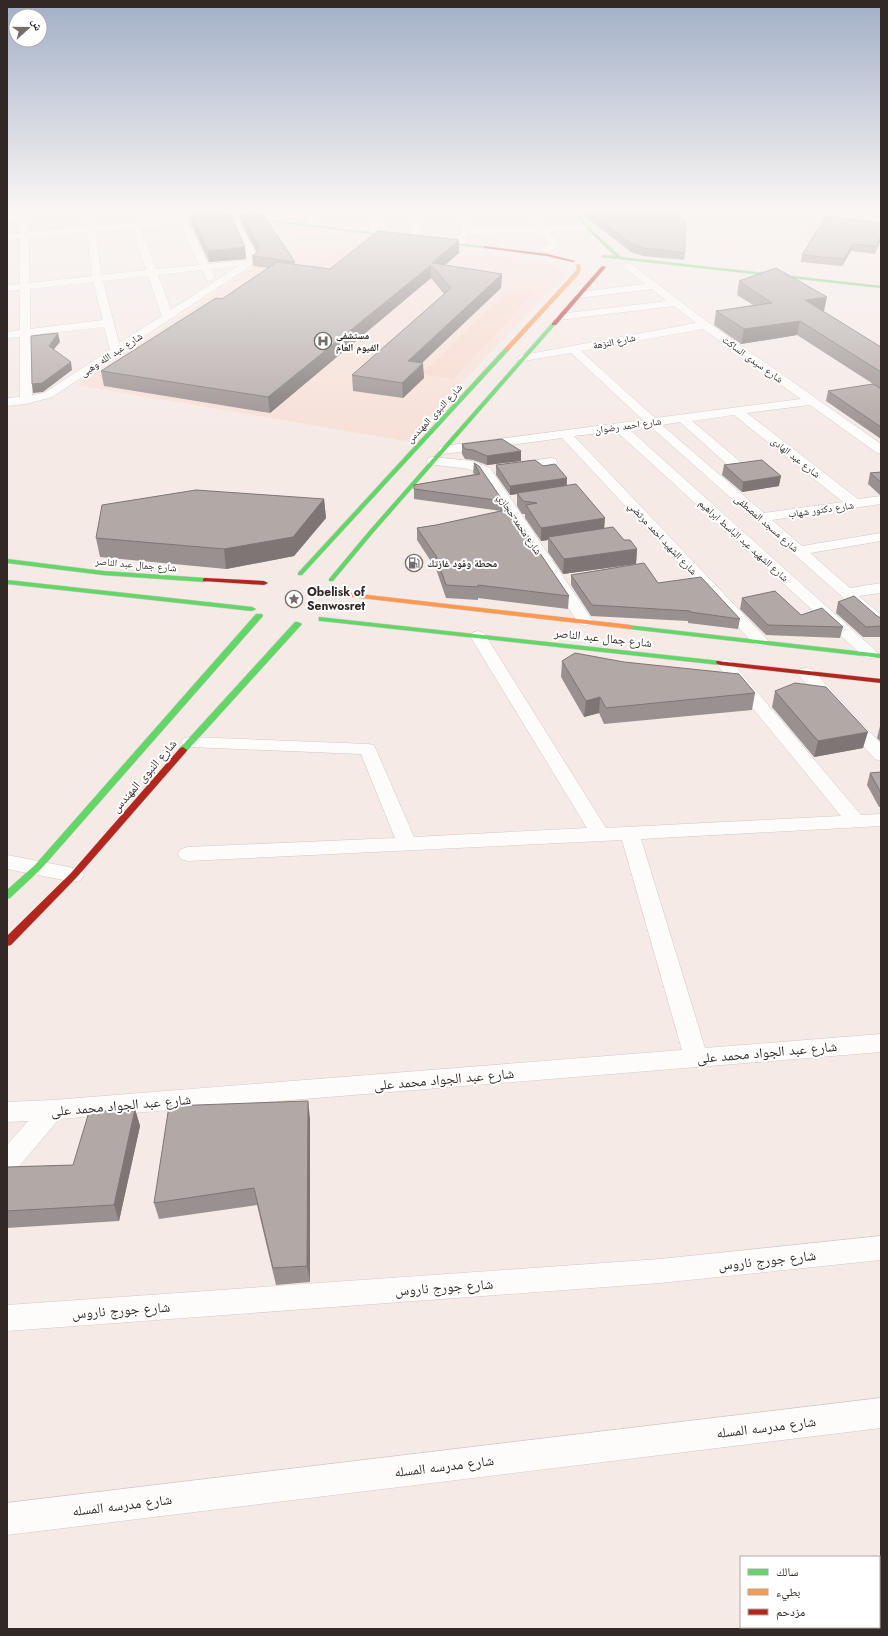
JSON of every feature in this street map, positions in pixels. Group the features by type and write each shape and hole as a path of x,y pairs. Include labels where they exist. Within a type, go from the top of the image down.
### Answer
{"main road":[{"name":"شارع النبوى المهندس","path":"331,580 444,450 456,420 542,312 567,284"},
{"name":"شارع النبوى المهندس","path":"300,574 456,420 523,358 588,284"},
{"path":"818,284 846,287 881,287"},
{"path":"825,284 846,287 881,295"},
{"path":"550,303 570,305"},
{"path":"542,312 560,316"},
{"name":"شارع جمال عبد الناصر","path":"10,562 173,578 268,581 254,592"},
{"path":"67,588 77,585 83,580 84,575 81,570"},
{"path":"290,575 312,575"},
{"path":"322,577 331,580 340,586 344,594"},
{"path":"7,582 251,606 259,616 270,621"},
{"name":"شارع النبوى المهندس","path":"7,942 74,875 190,742 310,622 339,607 344,600 344,594"},
{"name":"شارع جمال عبد الناصر","path":"344,594 875,655"},
{"name":"شارع النبوى المهندس","path":"7,896 38,867 259,616"},
{"name":"شارع جمال عبد الناصر","path":"283,623 310,622 478,636 881,681"}],"street":[{"path":"7,288 39,284"},
{"path":"99,284 116,351"},
{"path":"156,284 168,317"},
{"path":"212,284 214,288"},
{"name":"شارع عبد الله وهبى","path":"7,402 26,400 48,395 219,284"},
{"path":"24,286 26,400"},
{"path":"578,295 654,286"},
{"name":"شارع سيدى الساكت","path":"654,286 704,324 881,450"},
{"path":"560,316 676,303"},
{"path":"7,335 108,323"},
{"name":"شارع النزهة","path":"523,358 704,324"},
{"name":"شارع مسجد المصطفى","path":"573,349 652,422 881,623"},
{"name":"شارع احمد رضوان","path":"444,450 811,401"},
{"name":"شارع عبد الهادى","path":"737,411 855,504"},
{"path":"682,418 737,466"},
{"name":"شارع الشهيد عبد الباسط ابراهيم","path":"619,427 875,655"},
{"name":"شارع الشهيد احمد مرتضي","path":"565,434 760,641"},
{"path":"433,461 472,466 485,471 551,462"},
{"name":"شارع محمد حجازي","path":"485,471 536,548 565,580 585,621"},
{"path":"506,502 521,500"},
{"name":"شارع دكتور شهاب","path":"761,518 881,500"},
{"path":"799,551 881,537"},
{"path":"536,548 552,546"},
{"path":"846,593 881,588"},
{"path":"478,636 600,834"},
{"path":"725,664 856,821"},
{"path":"806,673 881,755"},
{"path":"190,742 368,748 407,844"},
{"path":"188,854 881,820"},
{"path":"629,832 696,1058"},
{"path":"7,862 74,875"},
{"name":"شارع عبد الجواد محمد على","path":"7,1112 53,1110 881,1043"},
{"path":"7,1162 53,1110"},
{"name":"شارع جورج ناروس","path":"7,1318 660,1271 881,1248"},
{"name":"شارع مدرسه المسله","path":"7,1519 881,1413"}],"shaded area":[{"name":"مستشفى الفيوم العام","path":"228,284 556,284 406,441 77,385"},
{"path":"509,289 534,293 453,379 421,374"}],"building":[{"path":"244,284 407,284 268,397 101,371 216,298 222,299"},
{"path":"448,284 491,284 408,361 423,363 402,383 352,375 451,288"},
{"path":"744,284 805,284 827,297 805,300 881,347 881,372 800,321 744,329 716,311 772,303"},
{"path":"58,333 49,346 71,362 42,383 32,384 31,336"},
{"path":"873,384 881,389 881,427 828,391"},
{"path":"502,439 521,451 487,456 473,450 465,449 462,444"},
{"path":"535,460 543,466 555,464 567,478 510,486 496,465"},
{"path":"762,460 781,476 743,482 724,465"},
{"path":"474,463 479,466 503,501 414,489 414,485 480,474"},
{"path":"881,472 881,482 870,473"},
{"path":"576,484 605,518 541,528 526,505 537,503 523,501 517,493"},
{"path":"196,490 324,499 293,537 224,549 96,538 102,505"},
{"path":"510,509 569,596 478,585 478,587 446,585 436,556 417,528"},
{"path":"613,527 624,540 630,540 637,549 564,559 548,537"},
{"path":"644,563 658,583 701,577 740,619 690,611 592,605 571,575"},
{"path":"775,591 801,615 822,608 843,627 768,625 742,598"},
{"path":"854,596 881,618 881,626 866,627 838,602"},
{"path":"575,653 624,662 739,674 755,693 606,708 600,697 586,701 562,661"},
{"path":"795,683 826,687 868,732 818,741 775,691"},
{"path":"881,772 881,793 870,773"},
{"path":"308,1101 307,1266 273,1268 254,1188 154,1203 169,1106"},
{"path":"135,1109 114,1205 7,1211 7,1167 73,1165 89,1112"}],"traffic: fast":[{"path":"857,284 881,287"},
{"path":"331,580 371,532 554,324"},
{"path":"300,574 507,349"},
{"path":"7,561 103,573 205,580"},
{"path":"7,582 252,609"},
{"path":"7,896 38,867 259,616"},
{"path":"322,619 720,663"},
{"path":"183,750 298,624"},
{"path":"630,627 881,656"}],"traffic: slow":[{"path":"507,349 567,284"},
{"path":"344,594 630,627"}],"traffic: jam":[{"path":"554,324 589,284"},
{"path":"205,580 264,583"},
{"path":"720,663 881,681"},
{"path":"7,942 74,875 183,750"}],"place":[{"name":"مستشفى الفيوم العام","path":"323,341"},
{"name":"محطة وقود غازتك","path":"414,563"},
{"name":"Obelisk of Senwosret","path":"294,599"}]}
